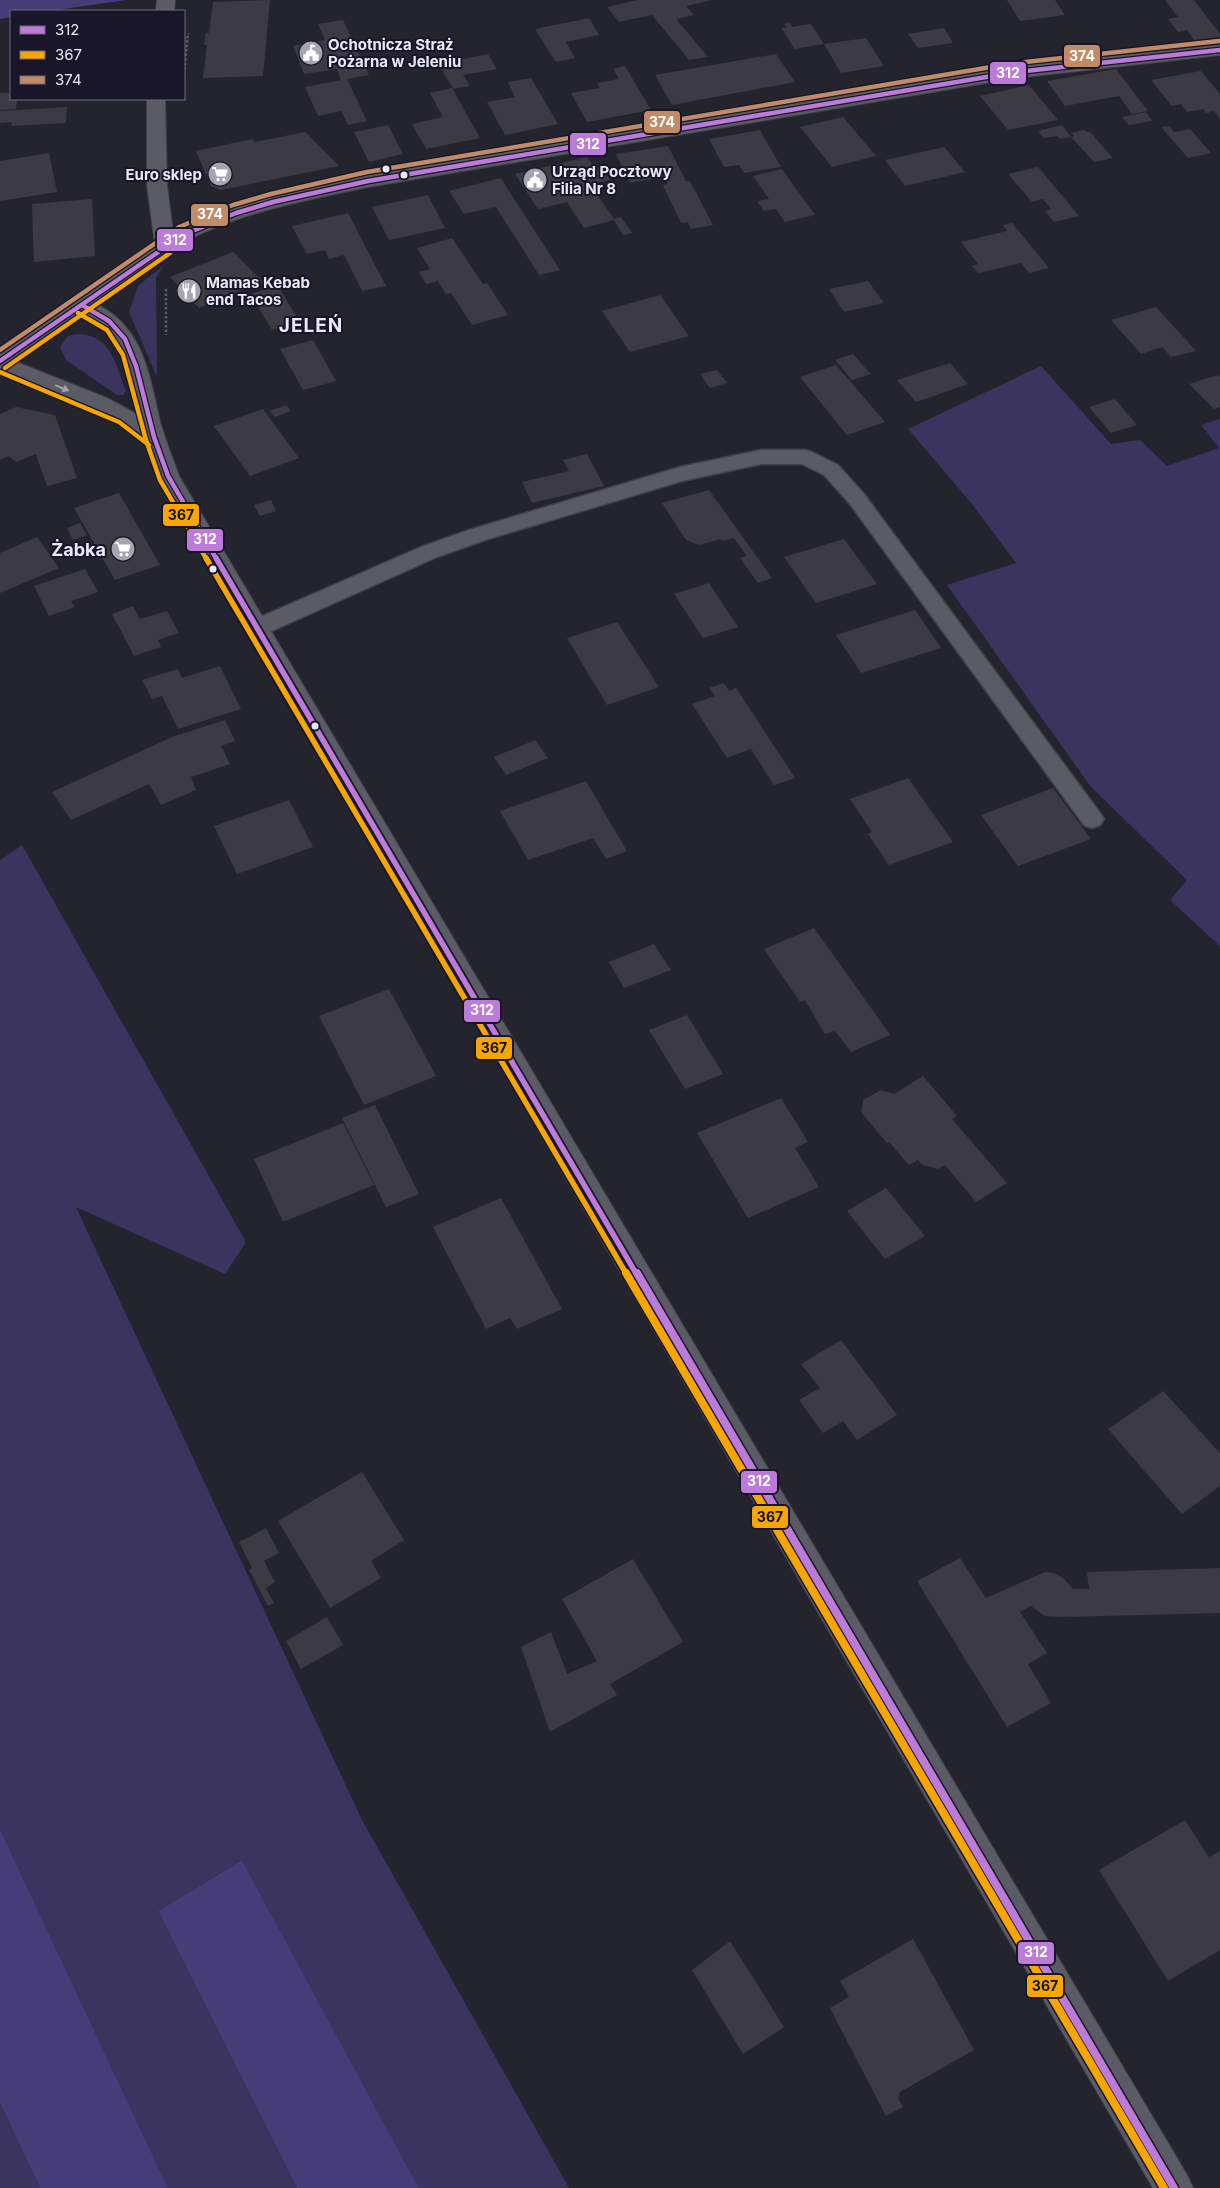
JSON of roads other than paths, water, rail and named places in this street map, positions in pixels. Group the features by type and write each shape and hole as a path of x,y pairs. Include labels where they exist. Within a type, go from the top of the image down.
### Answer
{"street":[{"path":"0,362 165,246 202,226 273,202 368,181 1016,72 1220,50"},
{"path":"156,100 157,186 165,246"},
{"path":"82,306 99,313 117,328 128,348 138,374 154,438 168,476 1174,2188"},
{"path":"0,362 124,415 154,438"}],"lane":[{"path":"258,628 429,552 478,535 680,474 761,457 805,457 831,470 857,498 1092,819"}],"place":[{"name":"Ochotnicza Straż Pożarna w Jeleniu","path":"311,53"},
{"name":"Euro sklep","path":"220,174"},
{"name":"Urząd Pocztowy Filia Nr 8","path":"535,180"},
{"name":"Mamas Kebab end Tacos","path":"189,291"},
{"name":"Żabka","path":"123,549"}],"district":[{"name":"JELEŃ","path":"311,325"}]}
